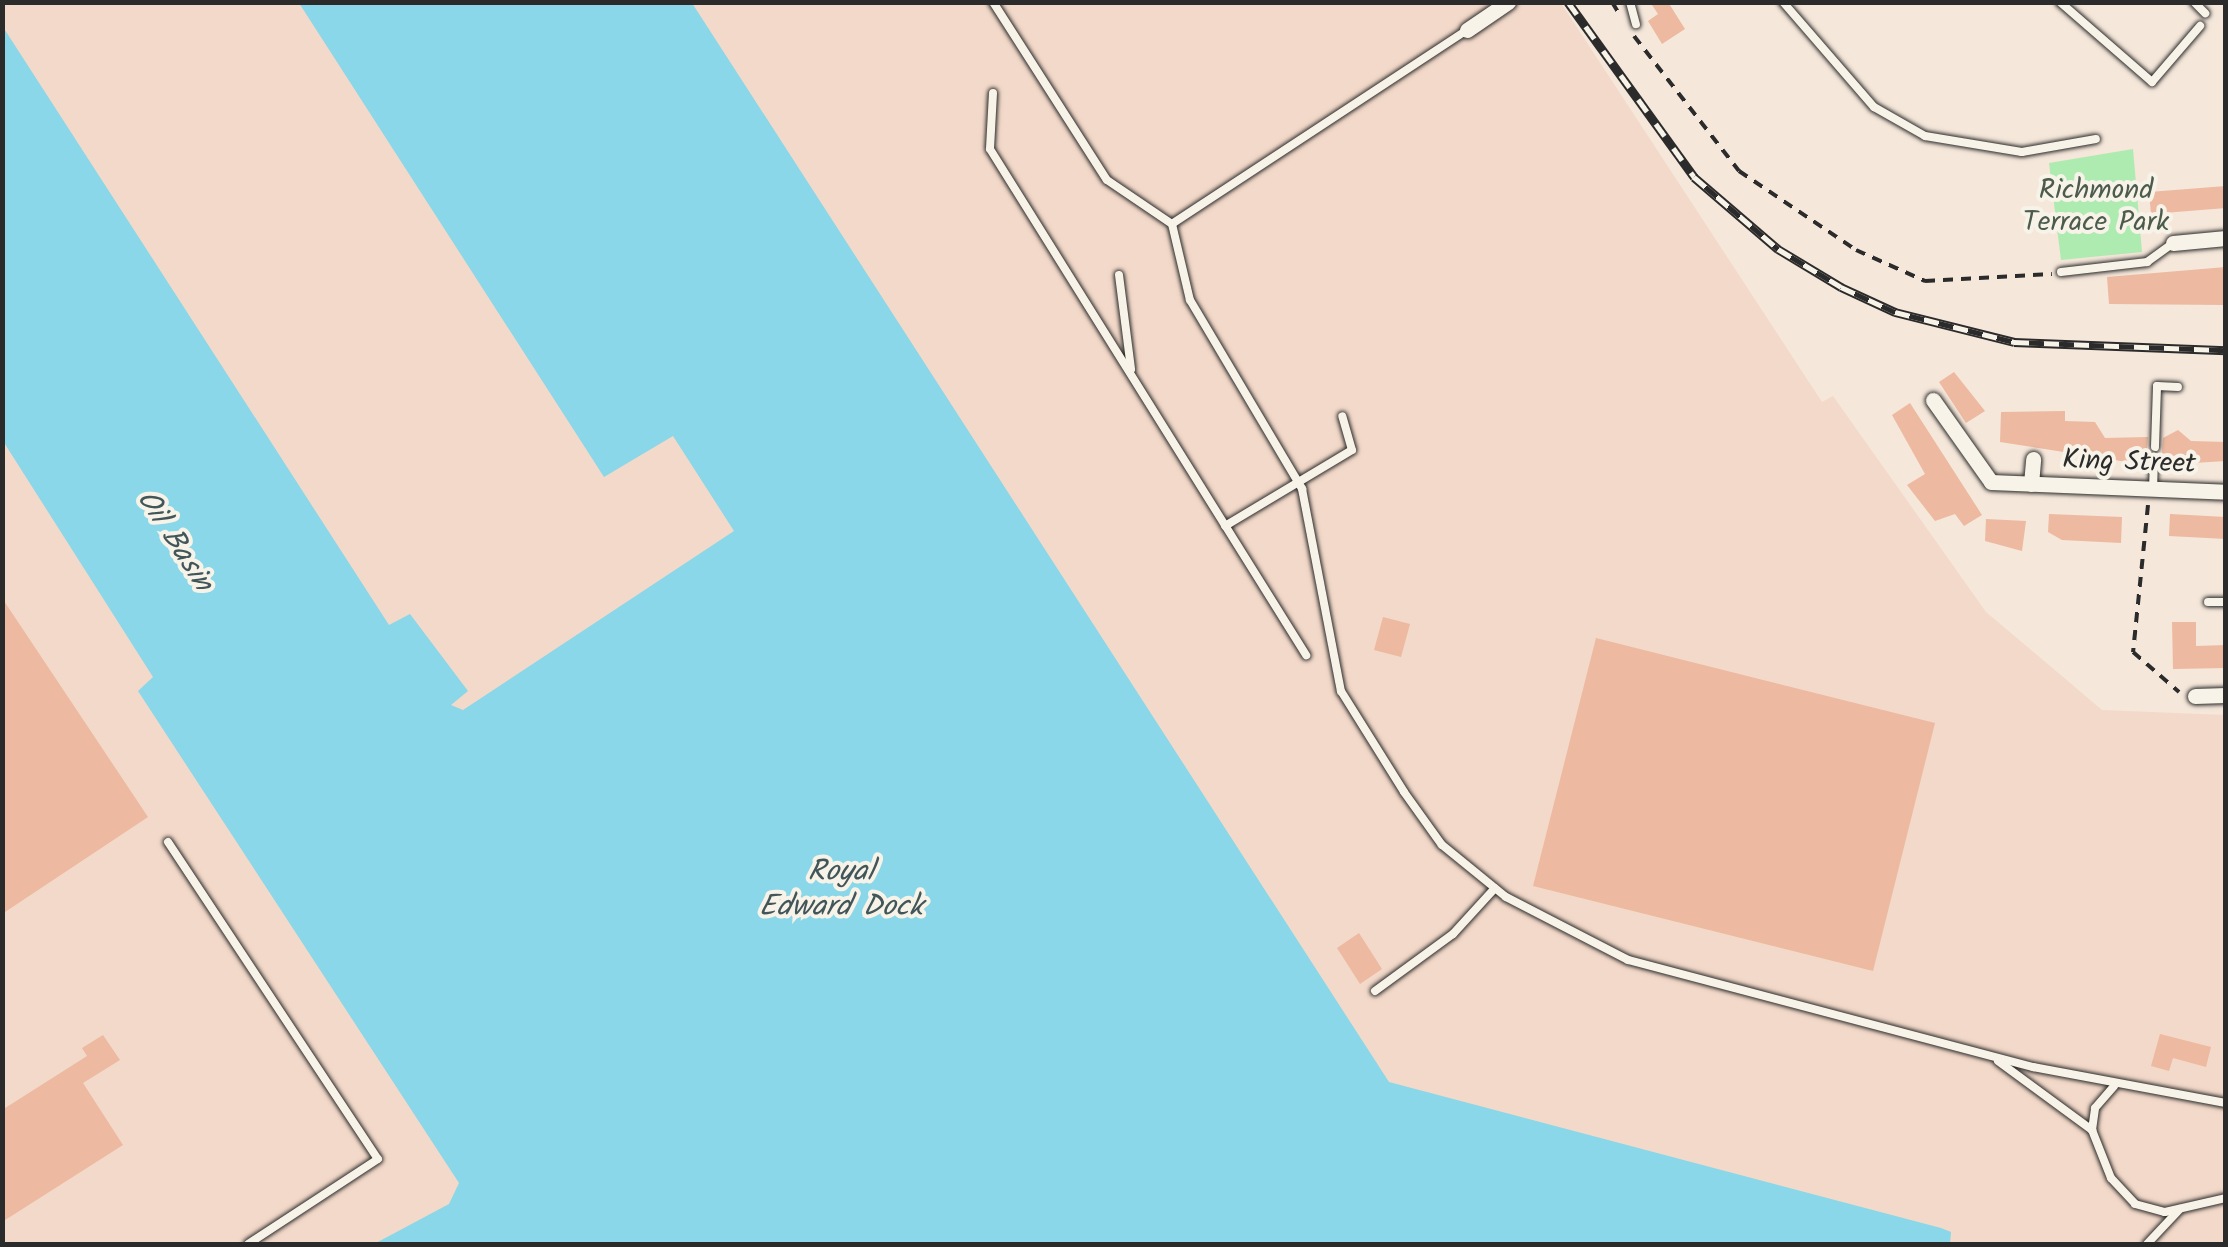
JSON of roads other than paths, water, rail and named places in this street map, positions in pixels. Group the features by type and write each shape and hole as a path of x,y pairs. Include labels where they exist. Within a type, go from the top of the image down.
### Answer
{"street":[{"path":"1468,30 1508,2"},
{"path":"2173,243 2226,238"},
{"name":"King Street","path":"1933,400 1984,478 2031,484 2226,492"},
{"name":"King Street","path":"2031,484 2032,460"},
{"path":"2195,696 2226,695"}],"lane":[{"path":"993,2 1107,180 1172,224 1190,300 1297,481 1320,555 1341,690 1442,845 1496,888 1562,932 1628,960 2114,1086 2226,1103"},
{"path":"1630,2 1633,27"},
{"path":"1783,2 1874,107 1925,136 2022,152 2096,139"},
{"path":"2060,2 2152,82 2200,26"},
{"path":"2194,2 2206,13"},
{"path":"1172,224 1468,30"},
{"path":"992,93 990,149 1306,655"},
{"path":"2061,272 2147,262 2173,243"},
{"path":"1119,275 1133,378"},
{"path":"2155,446 2156,386 2178,387"},
{"path":"1226,526 1352,450 1342,416"},
{"path":"2152,490 2154,458"},
{"path":"2208,602 2226,602"},
{"path":"168,842 378,1159 248,1244"},
{"path":"1376,991 1496,888"},
{"path":"1990,1056 2092,1130 2128,1200 2154,1212 2226,1198"},
{"path":"2092,1130 2095,1108 2114,1086"},
{"path":"2147,1244 2180,1209"}],"water":[{"name":"Royal Edward Dock","path":"299,3 692,3 1389,1082 1941,1228 1951,1232 1950,1244 374,1244 449,1204 459,1183 138,691 153,677 3,441 3,27 389,625 410,614 468,691 451,705 463,710 734,531 673,436 604,477"}],"railway":[{"path":"1568,2 1694,177 1778,249 1841,287 1895,312 2014,342 2226,350"}],"park label":[{"name":"Richmond Terrace Park","path":"2096,207"}],"water label":[{"name":"Oil Basin","path":"174,541"}]}
